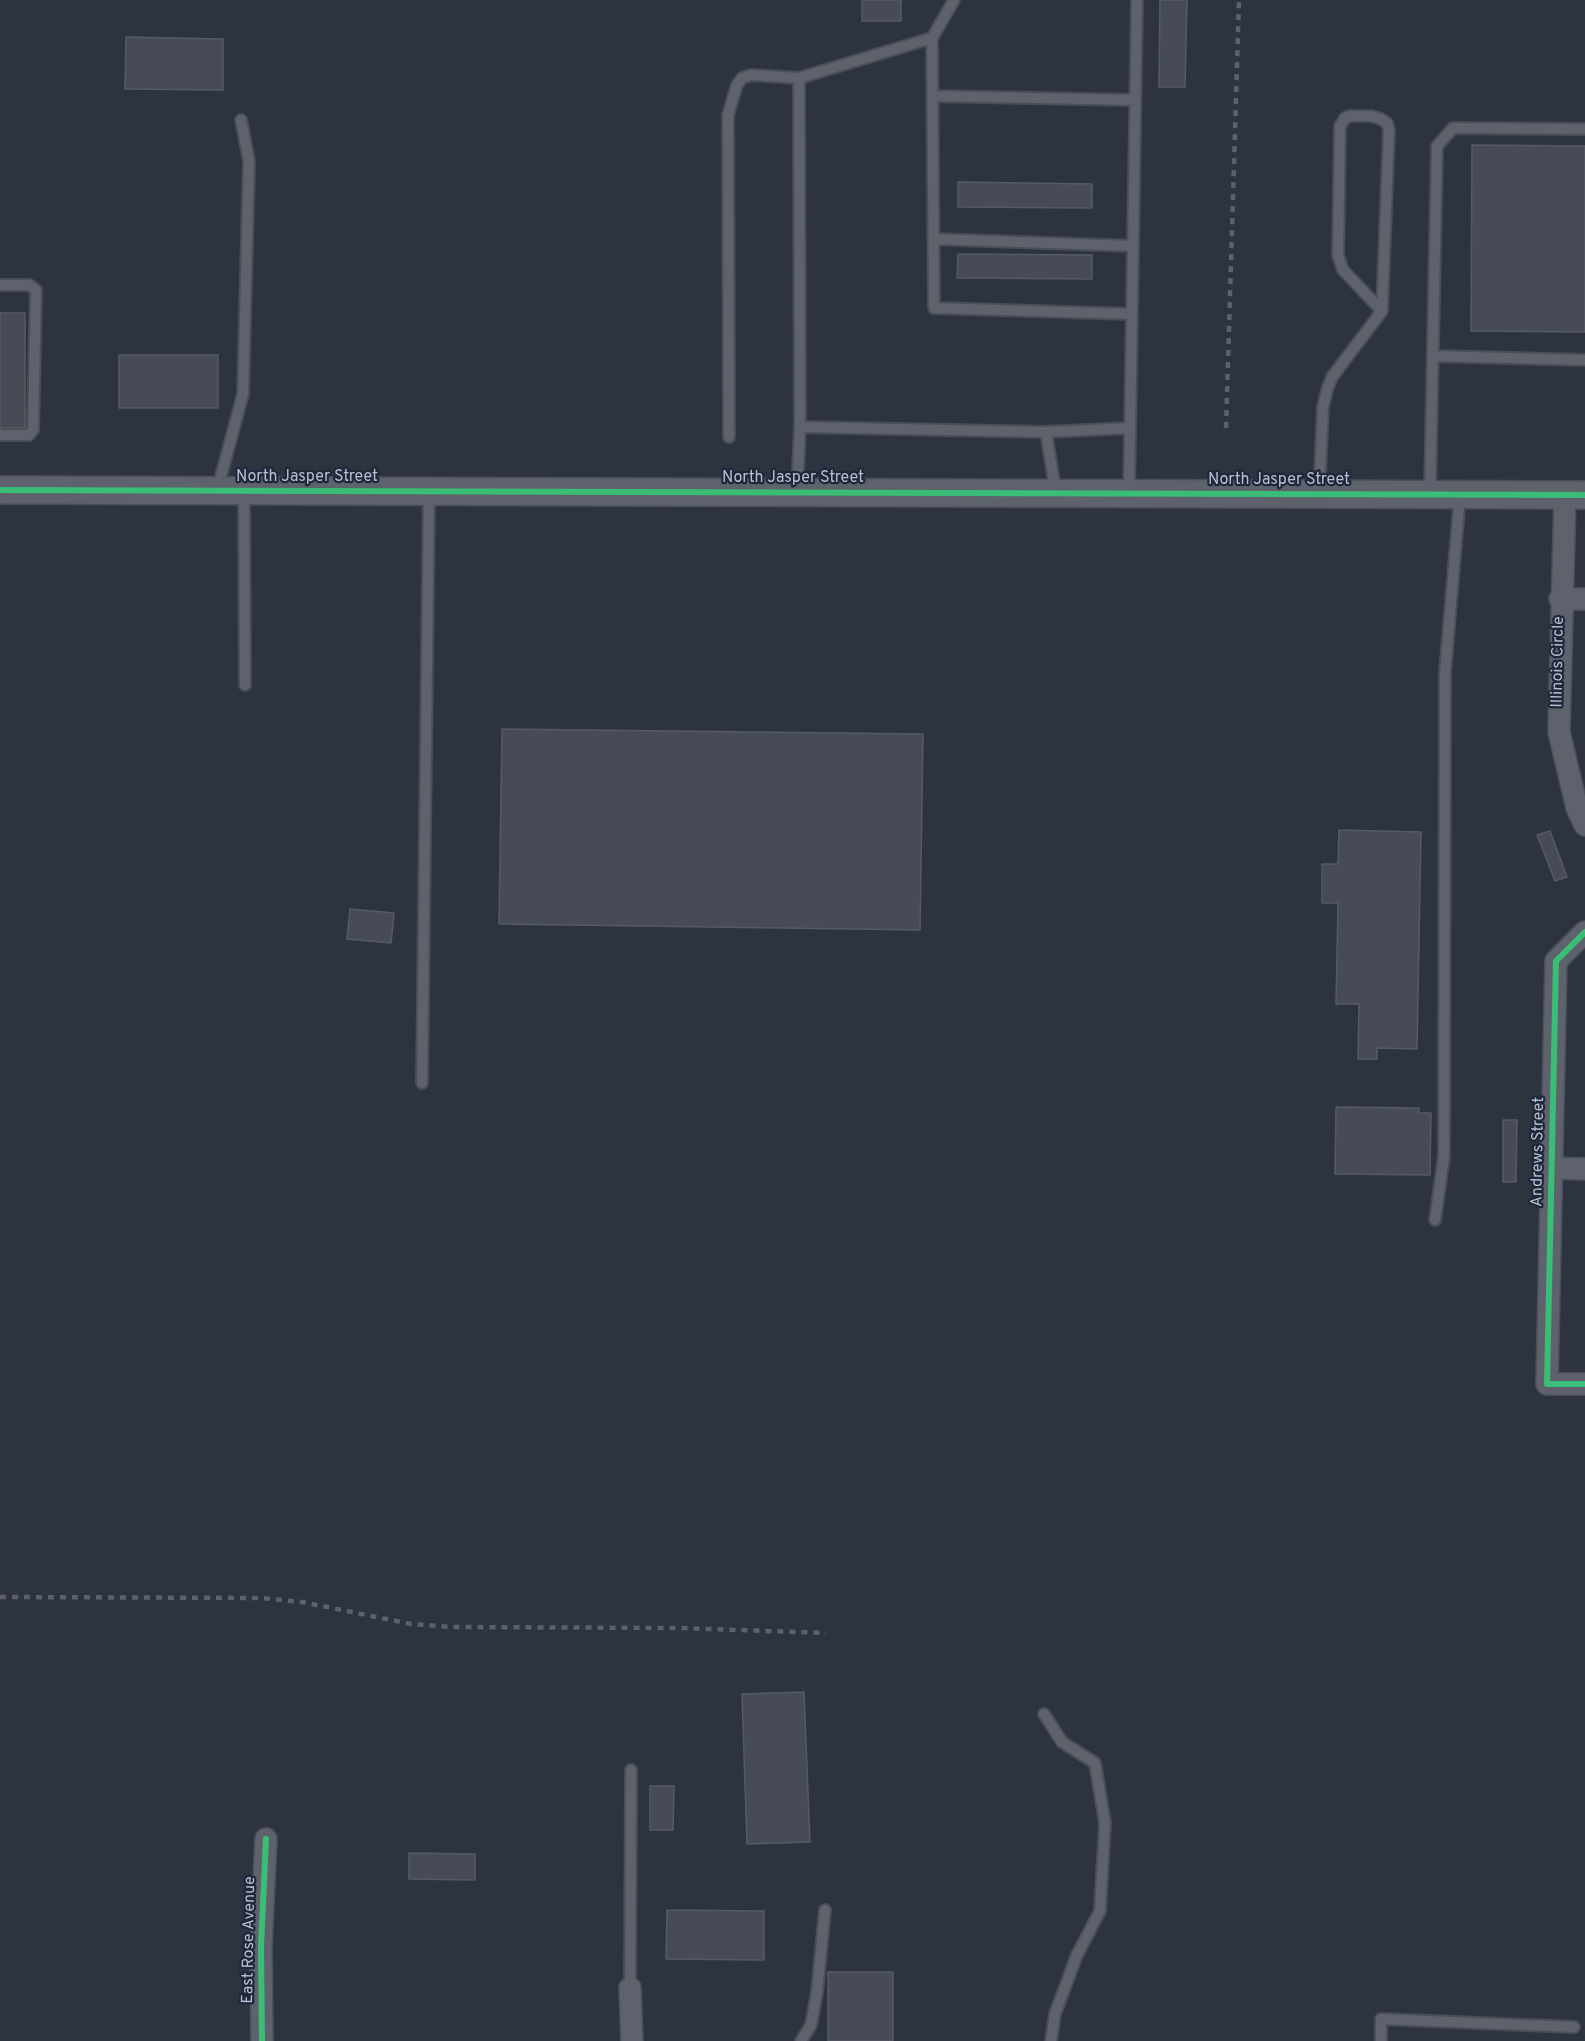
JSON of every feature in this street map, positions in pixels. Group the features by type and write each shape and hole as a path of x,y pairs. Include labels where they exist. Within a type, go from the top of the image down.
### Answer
{"street":[{"name":"North Jasper Street","path":"0,490 1575,495"},
{"name":"Illinois Circle","path":"1575,495 1560,599 1558,732 1577,808 1585,825"},
{"path":"1560,599 1585,599"},
{"name":"Andrews Street","path":"1585,932 1556,961 1547,1384 1585,1384"},
{"path":"1553,1168 1585,1169"},
{"name":"East Rose Avenue","path":"262,2041 261,1947 266,1839"},
{"path":"630,1988 632,2041"}],"lane":[{"path":"954,0 932,38 934,308 1132,314"},
{"path":"1129,494 1137,0"},
{"path":"729,437 728,115 737,85 742,78 751,75 799,78 932,38"},
{"path":"797,493 800,427 799,78"},
{"path":"932,96 1135,100"},
{"path":"1319,495 1323,407 1327,390 1332,377 1382,311 1389,130 1387,123 1381,119 1371,116 1350,116 1345,118 1340,126 1338,255 1343,270 1382,311"},
{"path":"217,491 243,394 249,161 240,120"},
{"path":"1430,494 1437,146 1453,128 1585,129"},
{"path":"934,239 1133,246"},
{"path":"0,285 29,285 36,290 33,430 29,435 0,435"},
{"path":"1434,356 1585,360"},
{"path":"800,427 1046,432 1130,428"},
{"path":"1046,432 1056,494"},
{"path":"244,491 245,685"},
{"path":"422,1083 429,492"},
{"path":"1435,1220 1444,1156 1445,673 1460,494"},
{"path":"1044,1714 1062,1742 1095,1763 1105,1823 1100,1911 1077,1955 1055,2014 1051,2041"},
{"path":"630,1988 631,1770"},
{"path":"801,2041 811,2025 817,1992 825,1910"},
{"path":"1381,2041 1382,2019 1574,2027"}],"building":[{"path":"862,0 901,0 901,21 862,21"},
{"path":"1160,0 1187,0 1185,87 1159,87"},
{"path":"126,37 223,39 223,90 125,89"},
{"path":"1472,145 1585,146 1585,332 1471,331"},
{"path":"958,182 1092,184 1092,208 958,207"},
{"path":"958,254 1092,255 1092,279 957,278"},
{"path":"0,313 25,313 25,428 0,428"},
{"path":"119,355 218,355 218,408 119,408"},
{"path":"502,729 923,734 920,930 499,924"},
{"path":"1339,830 1421,832 1417,1049 1377,1048 1377,1059 1358,1059 1359,1004 1336,1004 1338,903 1322,903 1322,864 1338,864"},
{"path":"1550,831 1567,877 1555,881 1537,835"},
{"path":"350,909 394,913 391,943 347,939"},
{"path":"1336,1107 1419,1108 1419,1113 1431,1113 1430,1175 1335,1174"},
{"path":"1503,1120 1517,1120 1516,1182 1503,1182"},
{"path":"804,1692 810,1842 747,1844 742,1694"},
{"path":"650,1786 674,1786 673,1830 650,1830"},
{"path":"409,1853 475,1854 475,1880 409,1879"},
{"path":"667,1910 764,1911 764,1960 666,1959"},
{"path":"828,1972 893,1972 893,2041 828,2041"}],"railway":[{"path":"1226,428 1239,0"},
{"path":"0,1597 261,1598 302,1602 411,1624 452,1627 679,1628 826,1633"}],"cycle path":[{"path":"0,490 1585,495"},
{"path":"1585,932 1556,961 1547,1384 1585,1384"},
{"path":"262,2041 261,1947 266,1839"}]}
